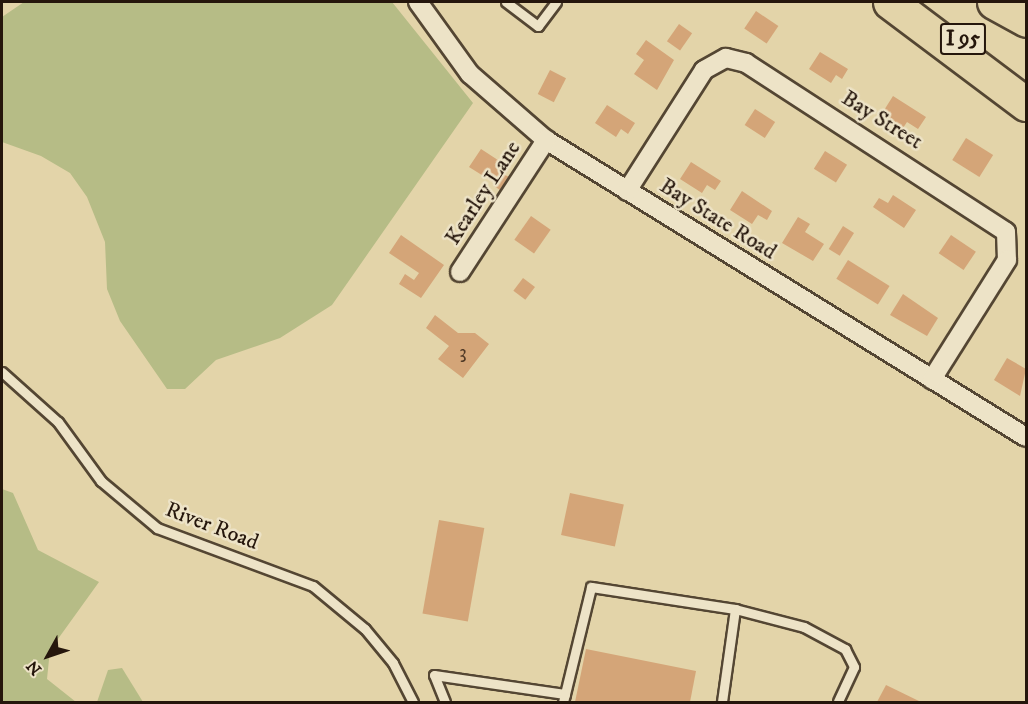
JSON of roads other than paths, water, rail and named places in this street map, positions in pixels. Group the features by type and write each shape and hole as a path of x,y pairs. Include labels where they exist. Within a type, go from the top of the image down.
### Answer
{"highway":[{"path":"890,2 1026,104"},
{"name":"I 95","path":"900,2 1026,75"},
{"name":"I 95","path":"994,2 1026,20"}],"street":[{"name":"Bay State Road","path":"418,2 470,74 546,140 1026,437"},
{"name":"Bay Street","path":"627,191 704,70 726,58 746,63 1006,232 1007,260 932,379"},
{"name":"Kearley Lane","path":"460,272 546,140"}],"lane":[{"path":"506,2 538,26 556,2"},
{"name":"River Road","path":"2,372 58,422 101,481 157,528 313,586 365,629 393,663 413,702"},
{"path":"445,702 434,675 564,698 591,587 735,609 804,627 845,650 854,667 838,702"},
{"path":"722,702 735,609"}]}
